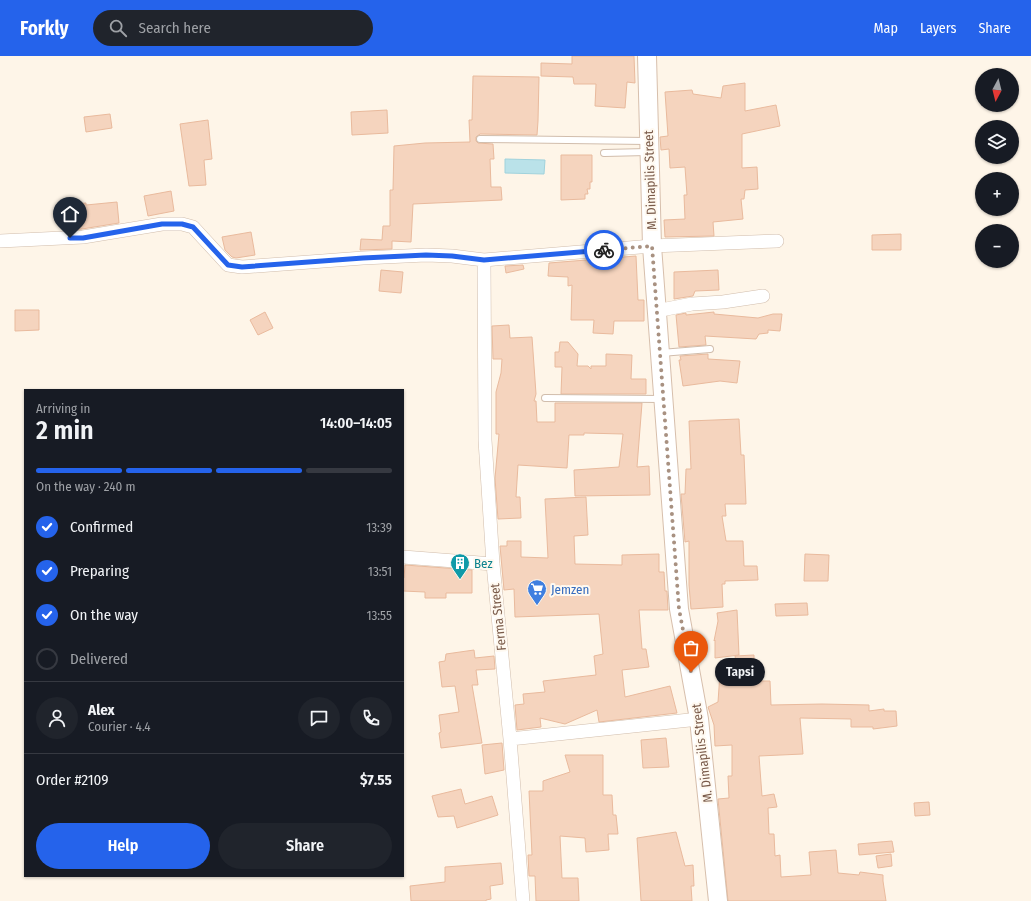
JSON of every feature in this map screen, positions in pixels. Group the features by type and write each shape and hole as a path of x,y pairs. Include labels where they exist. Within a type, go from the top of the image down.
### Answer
{"main road":[{"name":"M. Dimapilis Street","path":"647,56 652,246 679,609 699,719 718,901"}],"street":[{"path":"0,241 83,238 162,224 182,224 193,227 228,265 242,267 426,255 452,256 484,260 652,246 777,241"},
{"name":"Ferma Street","path":"484,260 485,440 493,564 510,739 523,901"},
{"path":"656,311 692,304 723,302 763,296"},
{"path":"404,557 493,564"},
{"path":"510,739 699,719"}],"lane":[{"path":"480,139 649,147"},
{"path":"604,153 649,147"},
{"path":"659,354 710,349"},
{"path":"545,398 663,400"}],"water":[{"path":"505,159 545,160 544,174 505,173"}],"building":[{"path":"572,56 634,56 635,83 627,82 625,108 595,106 596,84 574,84 573,77 541,76 541,63 572,64"},
{"path":"473,76 539,77 537,135 480,134 476,137 476,141 478,143 493,144 494,159 490,159 491,187 501,187 502,200 413,204 411,242 392,241 392,249 360,250 361,239 382,240 383,226 390,226 390,190 393,190 394,146 425,143 470,142 469,120 472,120"},
{"path":"745,83 745,111 776,105 780,126 742,134 742,168 757,167 758,189 745,190 744,199 741,199 743,219 713,222 714,236 665,237 664,220 685,219 684,195 687,195 685,167 670,168 669,149 661,150 660,137 668,136 665,92 692,90 693,94 721,98 723,86"},
{"path":"387,110 388,133 352,135 351,112"},
{"path":"110,114 112,128 86,132 84,117"},
{"path":"208,120 212,159 204,160 206,185 189,186 180,124"},
{"path":"561,155 592,155 592,182 590,182 590,189 587,189 588,194 585,194 585,199 561,200"},
{"path":"171,191 174,211 148,216 144,196"},
{"path":"117,202 119,223 68,230 66,205"},
{"path":"251,232 255,255 236,258 232,257 225,250 222,237"},
{"path":"901,234 901,250 872,250 872,235"},
{"path":"636,256 638,300 644,300 644,321 614,321 613,334 593,333 594,320 571,320 572,285 568,286 568,277 548,276 549,263"},
{"path":"523,265 524,269 506,273 505,266"},
{"path":"381,270 403,272 401,293 379,291"},
{"path":"718,270 719,290 695,291 693,296 674,299 674,272"},
{"path":"15,310 39,310 39,330 15,331"},
{"path":"265,312 273,328 258,335 250,320"},
{"path":"714,312 714,314 758,318 773,314 782,314 780,331 768,330 768,333 759,334 756,339 705,336 706,345 679,347 676,315 686,313 686,315"},
{"path":"509,325 510,338 532,337 536,394 534,401 536,401 537,422 555,422 555,403 642,403 637,467 649,466 650,495 575,496 574,470 619,467 623,434 584,433 584,435 569,435 567,468 518,465 516,497 520,497 521,518 498,519 495,478 499,434 496,434 496,392 501,373 502,359 493,359 492,326"},
{"path":"560,342 568,342 578,354 577,366 588,366 591,369 591,366 606,366 606,354 632,355 631,379 646,379 646,394 561,394 562,367 555,367 555,352 559,352"},
{"path":"708,354 708,359 740,361 737,383 720,381 683,386 679,360 681,360 680,356"},
{"path":"739,419 741,455 744,455 746,504 725,504 726,516 722,516 726,541 743,541 744,566 757,566 758,580 725,581 725,584 722,584 723,607 691,609 689,585 689,541 685,542 681,494 685,494 686,469 691,469 689,421"},
{"path":"586,497 588,535 574,536 575,564 622,565 622,555 659,554 659,572 664,572 668,610 639,610 642,649 646,649 649,667 622,670 625,697 670,686 677,713 599,722 597,710 565,724 540,718 541,727 517,730 515,705 524,704 523,694 545,692 543,681 596,675 594,656 603,654 599,614 515,617 514,589 504,590 500,546 507,546 507,541 521,541 521,557 548,558 545,499"},
{"path":"805,554 829,555 828,581 804,581"},
{"path":"405,565 472,570 472,593 446,593 446,598 425,598 425,592 404,591"},
{"path":"807,603 808,615 776,616 775,604"},
{"path":"737,610 739,655 715,658 715,640 714,641 718,621 717,613"},
{"path":"474,650 475,658 494,656 495,669 476,670 478,685 472,685 482,743 441,748 439,715 459,712 455,686 442,687 439,662 445,661 446,654"},
{"path":"754,655 754,681 770,681 771,705 869,705 869,711 884,709 884,711 896,711 897,726 873,729 873,727 851,727 851,719 800,718 803,754 759,756 762,796 774,794 777,807 768,808 769,834 774,834 775,856 780,855 781,877 811,875 809,852 836,850 838,873 859,875 860,872 883,875 886,901 728,901 718,799 729,798 728,776 732,776 732,745 715,746 714,725 708,707 718,702 720,673 737,669 735,656"},
{"path":"666,738 669,767 643,768 641,740"},
{"path":"502,743 504,770 485,774 482,745"},
{"path":"565,755 603,755 603,795 612,795 613,815 616,815 618,834 608,834 609,850 586,852 585,838 560,836 562,878 578,878 579,901 536,901 535,876 529,876 528,855 532,855 529,791 543,791 543,781 570,772"},
{"path":"461,789 465,804 492,796 498,815 457,828 454,816 438,817 432,796"},
{"path":"929,802 930,815 915,816 914,803"},
{"path":"676,832 685,866 693,865 694,886 691,886 692,901 641,901 637,838"},
{"path":"892,841 894,852 859,855 858,844"},
{"path":"891,854 892,866 878,868 876,856"},
{"path":"501,863 503,884 490,886 491,899 486,901 411,901 410,886 445,882 445,867"}],"way so far":[{"path":"604,250 652,246 668,481 679,609 691,672"}],"place":[{"name":"Bez","path":"460,580"},
{"name":"Jemzen","path":"537,606"},
{"name":"Tapsi","path":"691,672"}],"route":[{"path":"70,238 83,238 162,224 182,224 193,227 228,265 242,267 426,255 452,256 484,260 604,250"}]}
